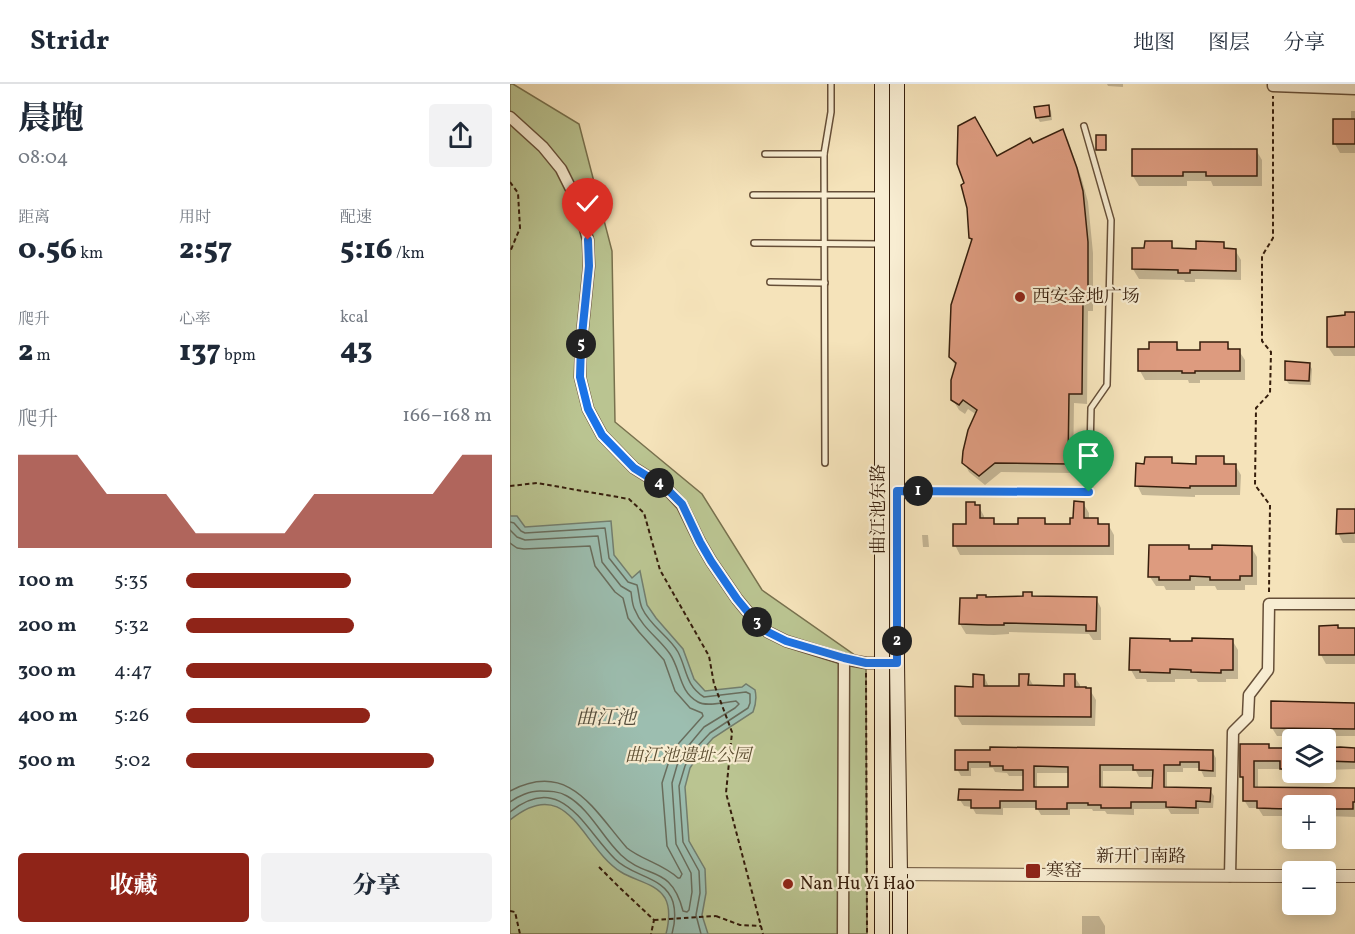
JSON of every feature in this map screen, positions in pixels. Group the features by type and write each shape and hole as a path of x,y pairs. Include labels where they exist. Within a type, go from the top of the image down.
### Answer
{"main road":[{"name":"曲江池东路","path":"882,84 882,934"},
{"name":"曲江池东路","path":"897,84 897,663 900,934"}],"street":[{"path":"1273,85 1355,89"},
{"path":"510,117 543,147 561,169 575,197 582,218 588,240 589,266 580,377 588,409 602,435 634,468 666,488 682,504 711,561 737,599 768,632 786,641 844,658 866,663 897,663"},
{"path":"1230,876 1233,732 1248,717 1249,695 1268,670 1269,604 1355,604"},
{"path":"843,934 844,658"},
{"name":"新开门南路","path":"882,874 1282,876"},
{"path":"1336,876 1355,876"}],"lane":[{"path":"825,464 824,154 831,112 831,84"},
{"path":"897,491 1089,492 1091,408 1107,385 1111,220 1084,126"},
{"path":"765,154 824,154"},
{"path":"753,195 882,195"},
{"path":"754,243 882,244"},
{"path":"770,282 825,283"}],"path":[{"path":"1269,604 1270,505 1255,485 1256,408 1270,393 1271,352 1262,341 1262,256 1273,238 1273,85"},
{"path":"510,182 518,193 520,228 510,252"},
{"path":"510,486 537,483 629,499 644,513 660,570 709,656 714,684 732,732 726,793 763,934"},
{"path":"866,663 867,934"},
{"path":"599,867 654,920 716,916 740,925 761,926"},
{"path":"510,911 515,912 520,934"},
{"path":"651,934 654,920"}],"green space":[{"name":"曲江池遗址公园","path":"510,84 579,124 612,251 615,422 702,494 762,590 866,663 867,934 510,934"}],"water":[{"name":"曲江池","path":"510,516 517,516 525,527 611,521 614,555 632,578 640,571 647,605 683,649 694,679 705,691 742,687 746,684 755,690 756,701 753,712 713,738 690,768 685,787 689,841 705,869 706,893 702,915 708,934 666,934 669,911 667,902 661,893 621,872 607,861 573,819 561,809 547,804 530,807 510,820"}],"building":[{"path":"1049,105 1050,116 1036,118 1034,107"},
{"name":"西安金地广场","path":"975,117 997,156 1030,138 1033,143 1063,129 1077,168 1083,191 1088,242 1088,302 1083,302 1082,394 1069,394 1068,464 995,463 979,476 962,463 968,430 977,410 963,400 959,405 951,400 951,380 956,363 949,357 951,305 972,239 969,238 967,208 961,185 964,183 957,164 958,126"},
{"path":"1333,119 1355,119 1355,144 1333,144"},
{"path":"1096,135 1106,135 1106,150 1096,150"},
{"path":"1132,149 1257,149 1257,176 1206,176 1206,172 1183,172 1183,176 1132,176"},
{"path":"1145,241 1172,241 1172,248 1196,249 1196,241 1224,242 1224,248 1236,249 1236,271 1190,270 1190,273 1178,273 1178,270 1132,269 1132,248 1144,248"},
{"path":"1345,312 1355,312 1355,347 1327,347 1327,317 1345,315"},
{"path":"1149,342 1177,342 1177,350 1200,350 1200,342 1228,342 1228,349 1240,349 1240,371 1182,373 1182,371 1138,371 1138,349 1149,349"},
{"path":"1285,361 1310,363 1309,381 1285,380"},
{"path":"1196,456 1224,456 1224,464 1236,464 1236,486 1190,486 1190,488 1135,486 1136,463 1144,464 1145,457 1172,457 1172,463 1196,464"},
{"path":"1074,501 1084,502 1084,518 1098,518 1098,524 1109,524 1109,546 953,546 953,524 966,524 966,502 975,502 975,505 980,505 980,518 994,518 994,524 1018,524 1018,518 1045,518 1045,524 1070,524 1070,518 1073,518"},
{"path":"1337,509 1355,509 1355,533 1336,534"},
{"path":"1149,545 1189,545 1189,549 1212,549 1212,545 1252,546 1252,576 1240,576 1240,580 1210,580 1210,577 1190,576 1190,580 1159,580 1159,577 1148,577"},
{"path":"1023,592 1032,592 1032,596 1097,597 1096,631 1086,631 1086,625 959,624 960,598 977,598 977,595 986,595 986,597 1023,596"},
{"path":"1338,625 1338,628 1355,628 1355,655 1319,655 1319,626"},
{"path":"1130,638 1170,639 1170,641 1192,641 1192,638 1233,639 1233,670 1221,670 1221,673 1170,669 1170,673 1129,670"},
{"path":"973,674 984,675 984,686 1019,686 1019,674 1029,674 1028,685 1064,686 1064,674 1075,674 1075,687 1091,688 1091,717 955,716 955,686 973,687"},
{"path":"1271,701 1355,703 1355,729 1271,728"},
{"path":"1240,744 1269,744 1269,748 1282,748 1282,769 1280,769 1280,761 1254,761 1254,787 1355,788 1355,802 1353,802 1353,809 1336,809 1336,795 1282,795 1282,809 1257,808 1257,801 1243,801 1243,777 1240,777"},
{"path":"990,747 1213,750 1213,771 1199,770 1199,762 1164,765 1164,787 1211,788 1210,802 1196,801 1196,808 1166,807 1166,802 1131,802 1131,808 1101,808 1101,805 1088,805 1088,803 1067,803 1067,809 1036,809 1036,801 1000,801 1000,808 971,808 971,800 958,800 959,789 1023,790 1023,770 1003,770 1003,766 990,766 990,762 968,762 968,770 955,770 955,750 990,750","holes":["1100,765 1133,765 1133,770 1153,770 1152,788 1100,787","1034,766 1068,767 1068,787 1034,787"]},
{"path":"1336,747 1355,748 1355,762 1336,761"}],"place":[{"name":"西安金地广场","path":"1020,297"},
{"name":"寒窑","path":"1033,871"},
{"name":"Nan Hu Yi Hao","path":"788,884"}],"route":[{"path":"588,240 589,266 580,377 588,409 602,435 634,468 666,488 682,504 711,561 737,599 768,632 786,641 844,658 866,663 897,663 897,491 1089,492"}]}
